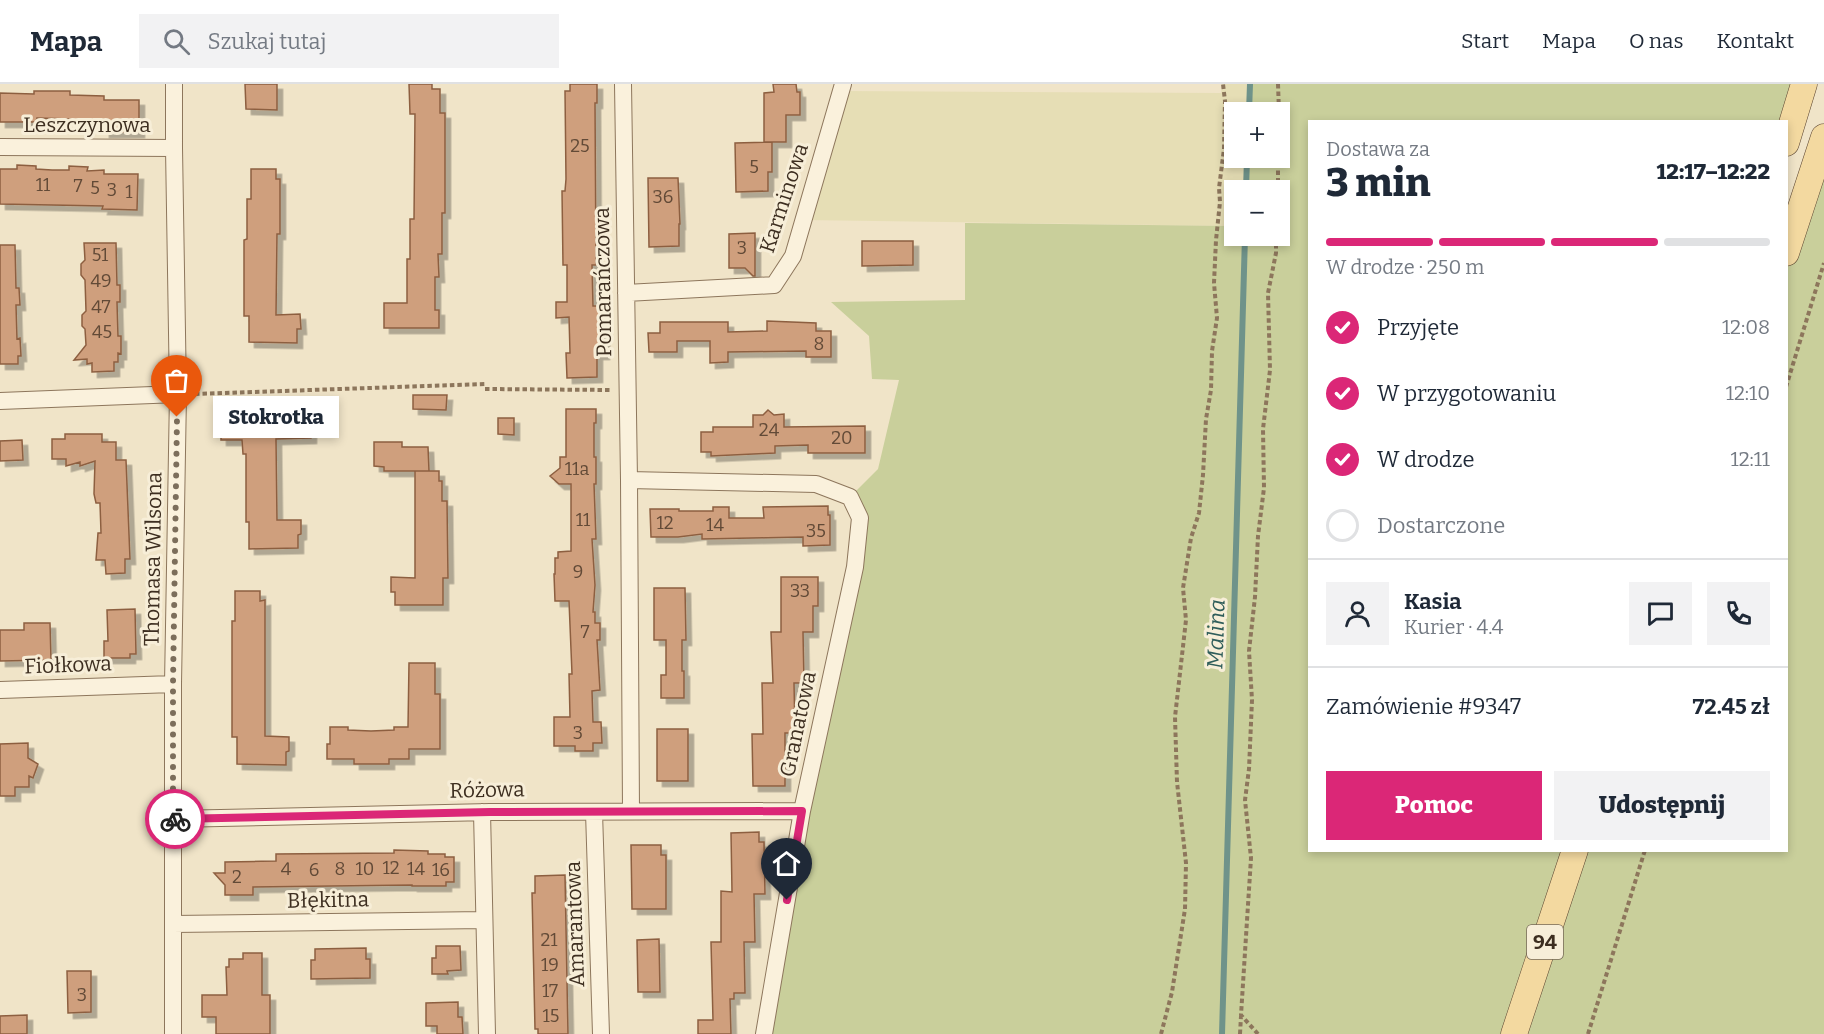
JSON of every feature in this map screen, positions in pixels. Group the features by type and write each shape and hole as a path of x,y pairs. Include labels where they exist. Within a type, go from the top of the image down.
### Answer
{"main road":[{"path":"1788,136 1804,84"},
{"path":"1788,247 1824,137"},
{"name":"94","path":"1514,1034 1574,852"}],"street":[{"name":"Thomasa Wilsona","path":"173,1034 173,684 178,394 174,84"},
{"name":"Pomarańczowa","path":"623,84 631,811"},
{"name":"Karminowa","path":"626,293 774,285 793,255 843,84"},
{"name":"Leszczynowa","path":"0,147 174,148"},
{"path":"0,401 178,394"},
{"name":"Granatowa","path":"629,480 816,484 850,497 860,518 855,567 802,811 764,1034"},
{"name":"Fiołkowa","path":"0,690 173,684"},
{"name":"Różowa","path":"173,819 482,812 802,811"},
{"path":"482,812 487,1034"},
{"name":"Amarantowa","path":"594,812 601,1034"},
{"name":"Błękitna","path":"173,924 484,920"}],"path":[{"path":"1161,1034 1172,992 1185,909 1186,863 1177,782 1175,717 1186,620 1183,588 1191,538 1199,513 1206,419 1211,390 1212,351 1217,318 1214,284 1219,188 1224,149 1223,84"},
{"path":"1278,84 1279,102"},
{"path":"1240,1034 1251,858 1245,800 1249,769 1252,700 1249,651 1264,488 1263,429 1270,370 1268,292 1276,246"},
{"path":"1788,380 1824,263"},
{"path":"178,394 485,387 627,390"},
{"path":"1588,1034 1644,852"},
{"path":"1241,1015 1258,1034"}],"shaded area":[{"path":"1222,84 1250,84 1249,102 1224,102 1224,168 1247,168 1246,180 1224,180 1224,226 804,220 841,91 1221,93"}],"green space":[{"path":"1250,84 1791,84 1779,120 1308,120 1308,852 1788,852 1788,250 1824,137 1824,1034 764,1034 857,538 850,497 878,469 899,380 872,379 869,336 831,302 965,300 965,223 1224,226 1224,246 1290,246 1290,180 1246,180 1247,168 1290,168 1290,102 1249,102"}],"building":[{"path":"245,84 277,84 277,110 246,109"},
{"path":"409,84 432,84 432,89 440,89 440,113 445,113 445,213 442,213 442,254 438,254 439,277 435,277 435,310 439,310 439,328 384,328 384,303 407,303 410,219 414,219 415,114 410,114"},
{"path":"570,84 597,84 597,103 595,103 596,265 592,265 593,306 599,306 600,339 604,339 604,354 597,354 597,377 567,378 566,353 570,353 569,317 556,318 556,302 567,302 567,265 563,265 562,191 565,191 566,179 565,91 570,91"},
{"path":"773,84 796,84 797,92 800,92 800,115 786,115 786,142 764,142 764,93 774,92"},
{"path":"34,91 70,91 70,95 104,96 104,100 139,100 139,132 104,132 104,123 70,123 70,119 37,118 36,122 0,122 0,93 34,94"},
{"path":"772,142 772,172 768,172 768,191 736,192 735,143"},
{"path":"17,165 52,170 69,170 69,166 88,167 87,171 104,170 104,174 138,174 137,210 102,209 103,206 0,204 0,169 17,169"},
{"path":"251,169 276,169 276,179 280,179 276,315 300,314 301,329 297,329 297,343 249,342 249,316 244,316 244,240 247,239 247,199 251,199"},
{"path":"648,178 678,178 679,246 649,247"},
{"path":"755,233 755,276 745,268 729,268 729,234"},
{"path":"862,241 913,241 913,265 862,266"},
{"path":"84,243 116,243 117,285 120,285 120,302 117,302 118,336 121,336 121,354 118,353 118,362 114,362 114,371 92,372 92,363 87,364 87,359 74,360 86,345 85,329 82,326 82,315 86,311 85,280 81,275 81,264 85,260"},
{"path":"0,245 15,245 16,288 19,288 20,305 16,305 17,339 20,338 21,356 18,356 18,364 0,364"},
{"path":"767,321 816,323 816,331 831,331 831,357 806,357 806,351 728,352 728,362 710,363 710,341 677,341 677,352 649,352 648,333 660,333 660,322 728,322 728,332 767,331"},
{"path":"413,395 447,395 446,410 413,409"},
{"path":"311,402 311,438 276,439 277,520 301,520 298,548 249,549 249,522 246,522 246,454 243,454 242,440 221,440 221,403"},
{"path":"566,409 596,409 594,457 596,457 596,484 594,484 596,539 592,539 595,585 593,612 595,612 595,623 600,623 600,640 597,640 600,690 592,691 593,722 601,722 602,743 593,743 593,751 575,751 575,746 554,746 554,717 570,717 569,674 572,674 569,601 555,601 554,574 555,558 558,558 558,552 571,551 571,484 559,484 550,476 560,468 560,457 566,457"},
{"path":"768,410 774,415 784,414 784,427 865,426 865,453 808,453 808,445 775,446 775,453 711,456 711,452 701,452 701,432 713,432 713,427 753,427 753,415 763,415"},
{"path":"498,418 514,418 514,435 498,434"},
{"path":"65,434 102,434 102,442 116,442 116,460 126,460 130,559 125,559 125,573 106,574 105,560 96,560 98,533 101,533 100,503 96,503 94,494 95,461 80,466 80,462 66,466 66,459 52,459 52,439 65,439"},
{"path":"22,440 23,460 0,461 0,441"},
{"path":"374,442 402,442 402,447 428,447 429,471 384,471 384,467 374,466"},
{"path":"415,471 439,471 439,481 442,481 442,501 447,501 448,578 443,578 443,605 395,605 395,592 391,592 391,577 415,578"},
{"path":"828,506 830,545 803,546 803,537 702,539 702,534 651,537 650,509 713,511 713,507 729,507 729,518 764,518 763,507"},
{"path":"781,577 818,577 818,606 813,606 813,632 803,632 804,683 794,683 795,733 785,733 785,786 753,786 752,734 763,734 762,683 773,683 771,632 781,632"},
{"path":"654,588 685,588 686,640 682,640 684,698 661,698 661,675 666,675 666,640 654,640"},
{"path":"235,591 260,591 260,601 265,600 265,736 289,737 286,765 237,764 237,737 232,737 232,621 235,621"},
{"path":"135,609 136,654 130,654 130,658 104,658 104,641 108,641 107,610"},
{"path":"24,623 50,623 51,660 0,661 0,630 24,630"},
{"path":"409,663 435,663 435,694 440,694 440,749 409,749 409,759 389,759 389,764 354,764 354,759 327,759 330,727 371,731 408,727"},
{"path":"657,729 688,729 688,781 657,781"},
{"path":"28,743 28,758 38,764 33,778 29,776 29,787 15,787 15,796 0,796 0,744"},
{"path":"759,832 759,842 764,842 765,894 754,894 755,942 744,942 745,993 734,993 734,999 730,999 731,1034 698,1034 698,1020 713,1020 711,942 721,942 721,891 732,892 731,833"},
{"path":"631,845 661,845 661,855 666,855 666,909 632,909"},
{"path":"394,850 428,851 428,854 445,854 445,857 454,857 454,882 446,882 446,886 253,887 253,895 225,895 225,885 214,873 225,873 225,862 276,861 276,854 394,853"},
{"path":"565,875 568,1034 538,1034 538,1029 535,1029 532,893 535,893 535,876"},
{"path":"659,939 660,992 638,992 637,940"},
{"path":"436,946 460,946 461,970 447,971 448,974 432,974 432,958 436,958"},
{"path":"366,948 366,959 370,959 370,978 311,979 311,960 315,960 315,949"},
{"path":"243,953 262,953 262,995 270,995 270,1034 216,1034 216,1017 202,1017 202,995 227,995 226,967 229,967 229,959 243,959"},
{"path":"67,971 91,971 91,1012 68,1013"},
{"path":"458,1002 458,1017 462,1017 463,1034 437,1034 437,1026 426,1026 426,1003"},
{"path":"27,1015 27,1034 0,1034 0,1016"}],"waterway":[{"name":"Malina","path":"1249,102 1250,84"},
{"name":"Malina","path":"1246,180 1247,168"},
{"name":"Malina","path":"1222,1034 1245,246"}],"way so far":[{"path":"175,819 173,819 173,684 177,417"}],"place":[{"name":"Stokrotka","path":"177,417"}],"route":[{"path":"175,819 490,812 802,811 787,900"}]}
